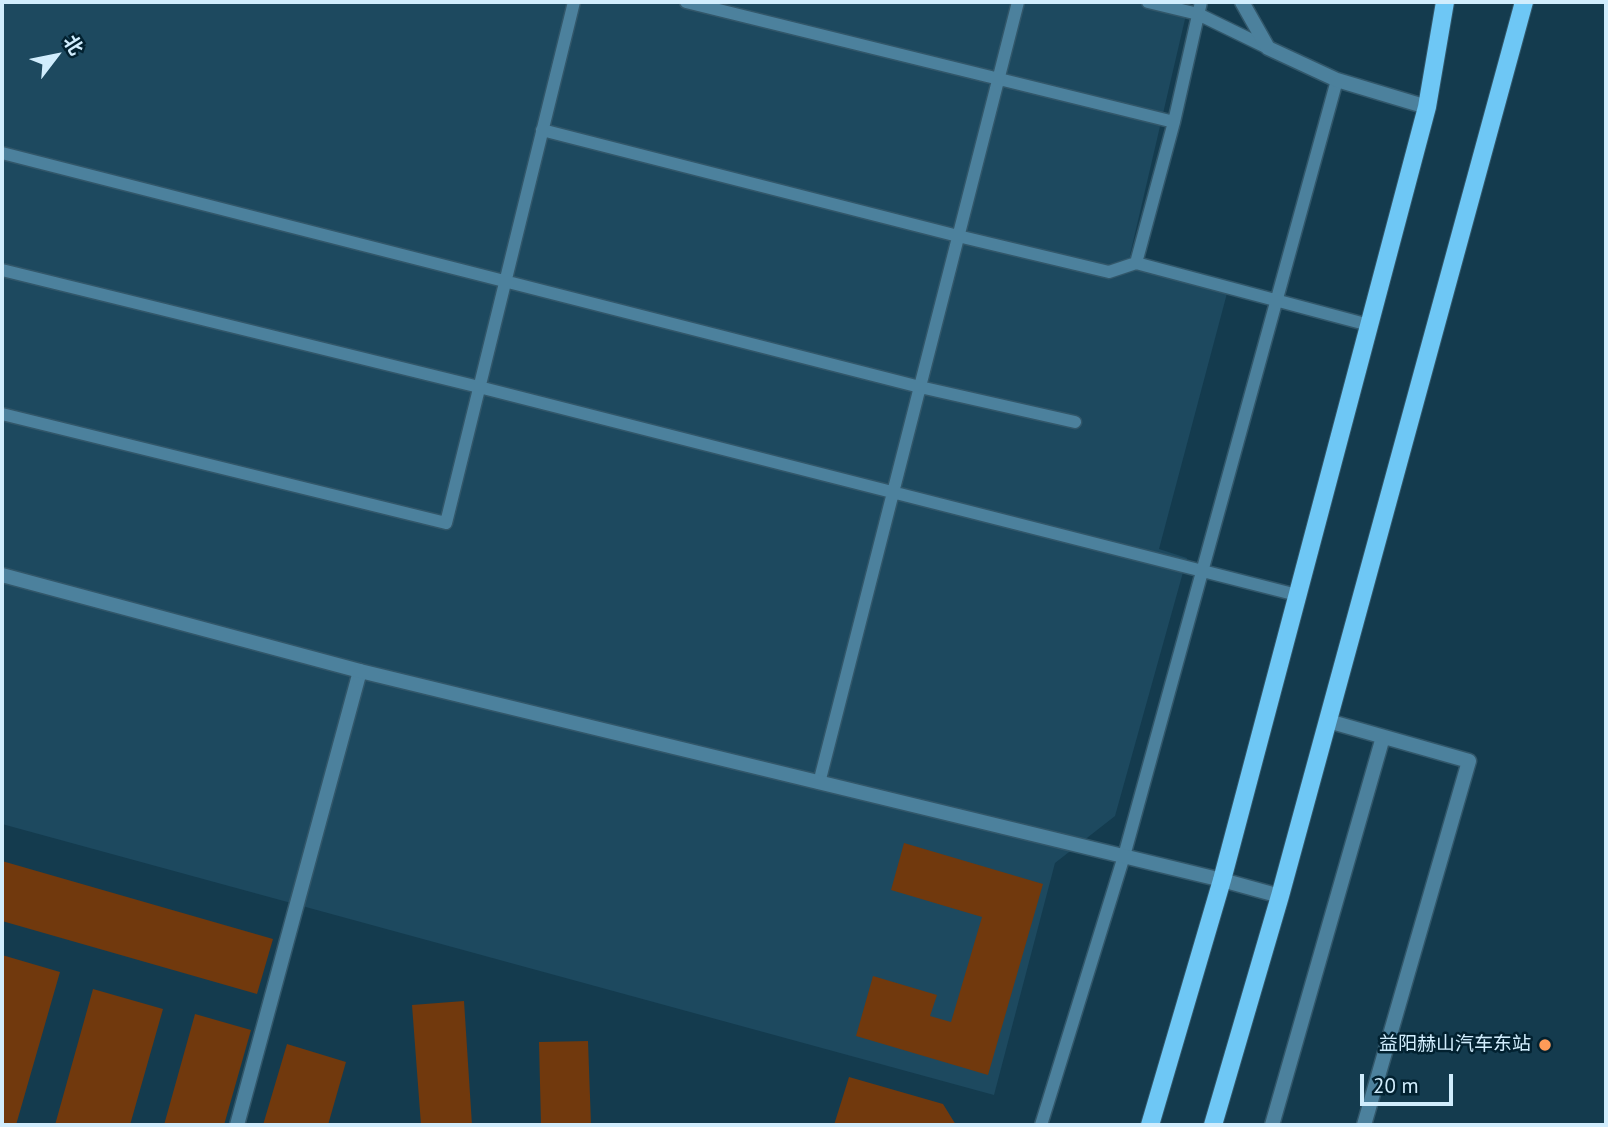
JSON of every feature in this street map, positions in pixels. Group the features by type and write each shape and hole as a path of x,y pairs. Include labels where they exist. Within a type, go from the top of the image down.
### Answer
{"main road":[{"path":"1150,1125 1222,880 1427,107 1446,2"},
{"path":"1213,1125 1280,896 1524,2"}],"street":[{"path":"1242,2 1268,48 1337,80 1427,107"},
{"path":"2,575 360,671 1280,896"},
{"path":"237,1125 360,671"},
{"path":"1328,721 1469,761 1364,1125"},
{"path":"1272,1125 1382,737"}],"lane":[{"path":"2,414 446,523 573,2"},
{"path":"686,2 1174,122"},
{"path":"819,783 1018,2"},
{"path":"1148,2 1199,8 1268,48"},
{"path":"1136,263 1174,122 1199,8"},
{"path":"1041,1125 1124,856 1337,80"},
{"path":"542,130 1109,272 1136,263 1369,325"},
{"path":"2,153 920,387 1075,422"},
{"path":"2,270 479,387 1297,595"}],"shaded area":[{"path":"2,2 1189,2 1130,255 1230,282 1159,549 1187,558 1115,816 1055,863 994,1095 2,824"}],"building":[{"path":"904,843 1043,884 988,1075 856,1036 873,976 937,995 930,1016 951,1022 982,917 891,890"},
{"path":"2,861 273,939 257,994 2,921"},
{"path":"2,955 60,972 16,1125 2,1125"},
{"path":"93,989 163,1009 130,1125 55,1125"},
{"path":"464,1001 472,1125 421,1125 412,1005"},
{"path":"195,1014 251,1030 224,1125 164,1125"},
{"path":"588,1041 591,1125 541,1125 539,1042"},
{"path":"287,1044 346,1062 328,1125 263,1125"},
{"path":"849,1077 943,1104 956,1125 834,1125"}],"place":[{"name":"益阳赫山汽车东站","path":"1545,1045"}]}
